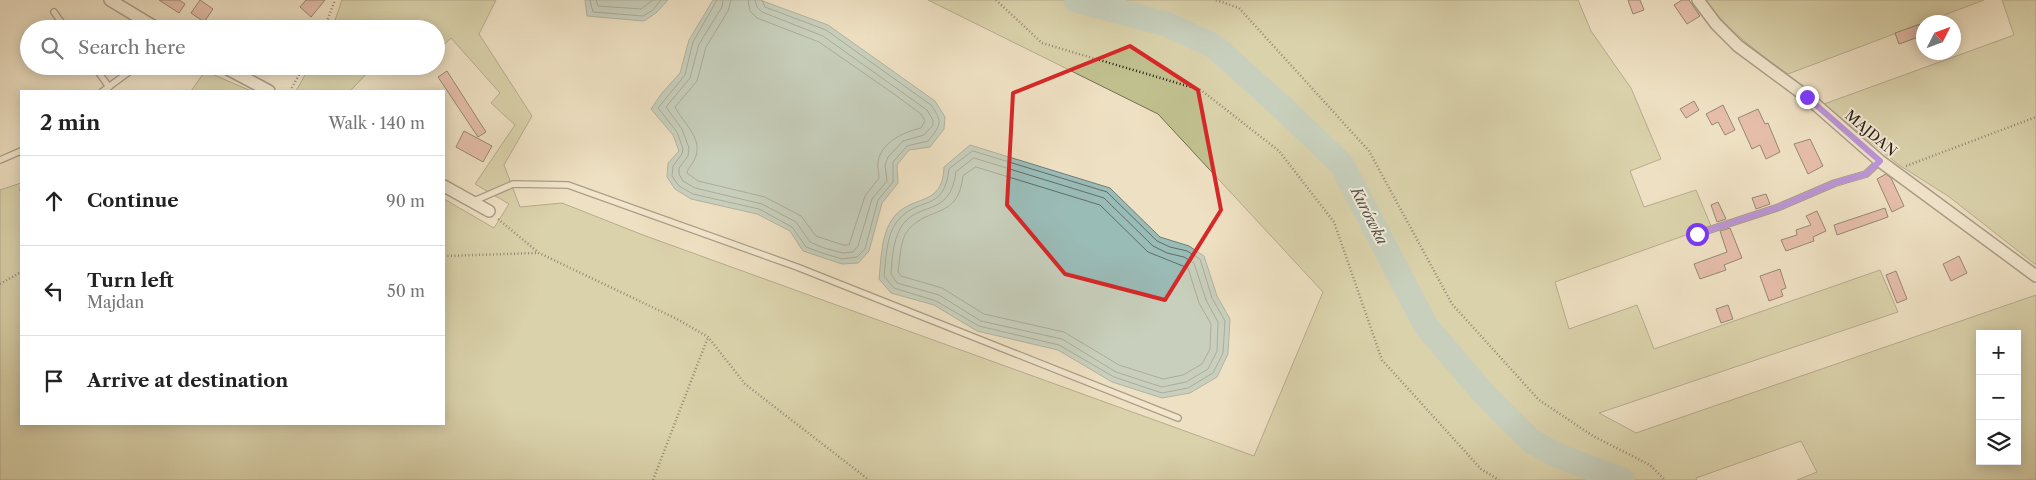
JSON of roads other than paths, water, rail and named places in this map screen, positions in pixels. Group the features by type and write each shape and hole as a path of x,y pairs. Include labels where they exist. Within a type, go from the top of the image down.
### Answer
{"street":[{"path":"110,0 143,20"},
{"name":"MAJDAN","path":"1698,0 1716,24 1738,46 1807,97 1880,161 2036,276"},
{"path":"239,75 266,90"},
{"path":"445,187 489,210"}],"lane":[{"path":"54,12 60,20"},
{"path":"100,75 109,87"},
{"path":"104,90 125,75"},
{"path":"0,160 20,151"},
{"path":"1697,234 1779,207 1835,183 1866,174 1880,161"},
{"path":"473,202 513,184 568,185 797,267 1178,418"}],"water":[{"path":"585,0 668,0 656,13 644,21 587,16"},
{"path":"713,0 760,0 828,25 935,101 945,117 944,129 930,147 909,150 897,165 898,183 882,203 869,251 858,263 842,264 803,251 790,231 757,214 691,199 675,189 667,177 668,163 679,151 673,135 651,109 680,73 689,40"},
{"path":"970,145 1110,188 1160,237 1189,246 1204,256 1217,296 1230,319 1228,354 1217,377 1190,393 1162,398 1112,382 1058,350 977,331 934,305 891,293 879,279 883,242 891,221 898,212 907,206 932,195 938,190 944,167"}],"waterway":[{"name":"Kurówka","path":"1076,0 1166,24 1214,46 1284,109 1342,165 1426,326 1485,395 1530,440 1556,455 1622,480"}]}
